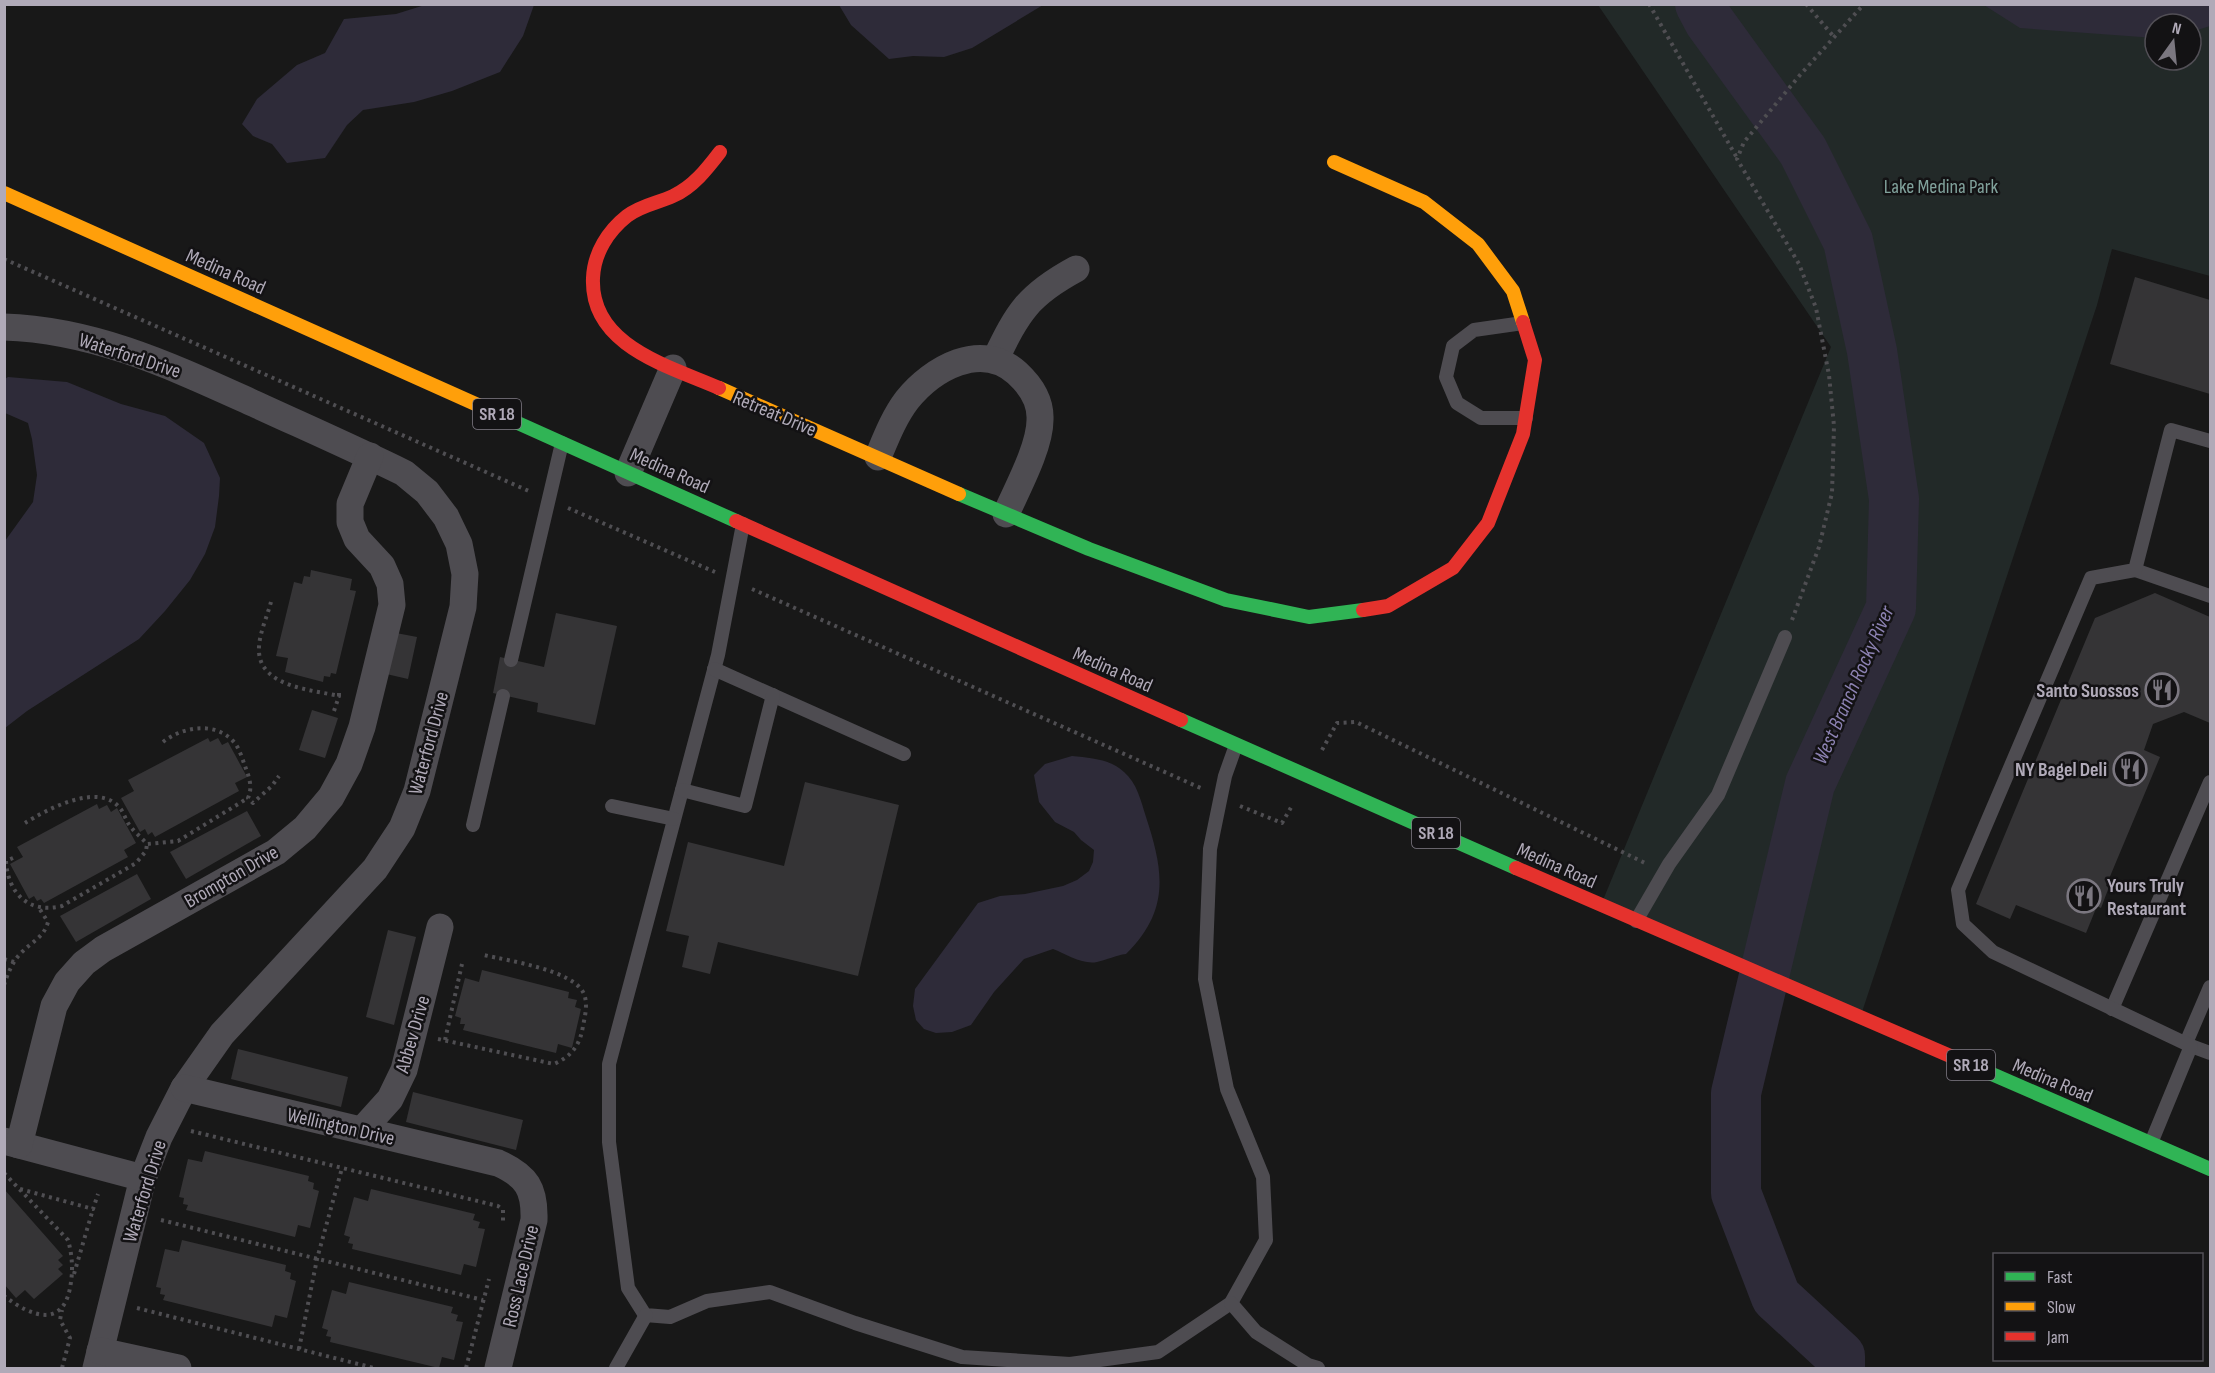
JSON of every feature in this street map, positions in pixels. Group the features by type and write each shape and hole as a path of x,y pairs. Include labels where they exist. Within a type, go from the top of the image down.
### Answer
{"main road":[{"name":"Retreat Drive","path":"720,152 703,175 678,194 631,213 612,228 598,250 592,273 594,296 601,317 614,334 630,347 673,368 1006,514 1226,600 1309,617 1388,606 1453,568 1488,523 1523,434 1526,418"},
{"path":"1334,162 1424,202 1478,244 1513,291 1535,360 1526,418"},
{"name":"Medina Road","path":"4,193 1236,745 1686,943 2211,1169"}],"street":[{"path":"995,360 1013,324 1028,302 1050,283 1076,269"},
{"name":"Waterford Drive","path":"4,327 76,336 129,350 173,367 404,473 427,492 446,517 459,544 465,574 464,607 417,791 402,828 375,869 222,1034 184,1088 159,1137 143,1178 98,1360"},
{"path":"878,457 906,401 927,380 954,362 975,358 995,360 1013,369 1026,381 1036,398 1041,420 1037,441 1006,514"},
{"path":"628,473 673,368"},
{"name":"Brompton Drive","path":"143,1178 12,1143 54,1006 67,982 84,963 103,949 276,852 305,828 331,797 350,764 362,727 392,605 390,584 382,566 357,539 350,522 350,504 370,456"},
{"name":"Abbev Drive","path":"362,1130 390,1099 404,1070 440,927"},
{"name":"Wellington Drive","path":"184,1088 498,1163"},
{"name":"Ross Lace Drive","path":"498,1163 515,1170 528,1184 534,1201 534,1220 498,1368"},
{"path":"98,1360 178,1368"}],"lane":[{"path":"1523,323 1474,330 1453,346 1446,377 1457,404 1481,418 1526,418"},
{"path":"2135,570 2171,430 2211,441"},
{"path":"512,660 562,442"},
{"path":"646,1315 628,1288 609,1142 609,1064 714,669 743,524"},
{"path":"2210,594 2135,570 2091,578 1958,890 1964,924 1993,952 2189,1045 2211,1053"},
{"path":"1636,921 1664,872 1718,795 1785,637"},
{"path":"714,669 904,754"},
{"path":"682,790 745,806 773,695"},
{"path":"473,825 503,696"},
{"path":"646,1315 670,1317 707,1301 770,1292 855,1323 984,1363 1070,1364 1158,1353 1231,1304 1266,1240 1263,1177 1227,1089 1205,979 1210,849 1224,776 1236,745"},
{"path":"2112,1009 2211,782"},
{"path":"612,806 674,819"},
{"path":"2151,1143 2211,987"},
{"path":"1231,1304 1256,1332 1308,1365 1318,1368"},
{"path":"616,1368 646,1315"}],"path":[{"path":"1649,4 1799,264 1816,308 1829,375 1834,426 1832,493 1819,547 1802,598 1785,637"},
{"path":"1806,4 1834,37"},
{"path":"1737,159 1744,142 1864,4"},
{"path":"4,260 1185,780"},
{"path":"271,602 259,650 266,671 294,685 339,696"},
{"path":"334,711 342,686"},
{"path":"1337,723 1356,722 1664,872"},
{"path":"147,844 178,841 248,798 251,786 234,741 223,734 198,728 185,730 163,742"},
{"path":"248,798 253,803 272,786 279,776"},
{"path":"25,823 42,813 81,798 101,798 112,801 120,808 129,824 147,844"},
{"path":"1267,817 1282,823 1287,813"},
{"path":"13,858 6,861 11,886 16,894 25,902 48,908 62,906 136,863 146,851 147,844"},
{"path":"4,985 14,962 46,928 48,922 45,915 36,905"},
{"path":"413,1033 554,1064 569,1056 580,1040 586,1007 584,995 572,979 557,973 484,955"},
{"path":"4,959 14,962"},
{"path":"445,1040 462,964"},
{"path":"187,1130 498,1206 502,1210 503,1223"},
{"path":"62,1368 70,1338 60,1320 62,1310 105,1168"},
{"path":"299,1349 317,1259 342,1168"},
{"path":"4,1173 68,1240 71,1249 72,1272 68,1296"},
{"path":"19,1189 93,1209"},
{"path":"155,1219 483,1300"},
{"path":"466,1368 489,1278"},
{"path":"4,1296 25,1311 35,1314 55,1314 62,1310"},
{"path":"134,1305 143,1311 374,1368"}],"green space":[{"name":"Lake Medina Park","path":"1598,5 2210,5 2210,276 2112,249 2097,305 1860,1018 1601,905 1831,347"}],"shaded area":[{"path":"428,4 534,5 523,36 500,72 452,91 414,102 363,110 347,125 325,158 287,163 272,144 253,136 242,124 257,99 297,65 325,53 344,19 396,14"},
{"path":"839,5 1043,5 972,48 944,57 913,56 889,59 851,25"},
{"path":"1984,5 2210,5 2210,26 2203,28 2203,12 2143,12 2143,37 2020,28"},
{"path":"8,377 67,382 121,404 165,416 204,443 220,478 215,527 205,554 190,580 165,611 139,639 27,711 5,728 5,541 33,502 37,475 28,423 5,413 5,379"},
{"path":"1072,756 1113,764 1128,776 1135,787 1152,837 1159,873 1159,890 1150,922 1126,954 1092,963 1080,961 1053,949 1024,959 994,992 971,1025 952,1032 936,1033 924,1029 916,1020 913,1006 915,989 978,903 1000,896 1025,894 1063,886 1089,871 1093,862 1094,850 1074,832 1055,822 1039,802 1034,775 1045,764"}],"building":[{"path":"2135,277 2210,300 2210,394 2110,364"},
{"path":"311,570 352,579 350,590 356,591 336,674 331,673 330,677 324,676 323,682 285,672 288,658 276,656 294,582 302,584 304,576 310,577"},
{"path":"2155,593 2210,617 2210,723 2184,712 2153,724 2144,750 2160,757 2106,886 2109,887 2101,908 2097,906 2086,933 2016,905 2010,919 1976,904 2095,618"},
{"path":"556,613 617,626 595,725 537,712 538,703 493,693 500,657 544,667"},
{"path":"391,632 417,637 408,679 382,673"},
{"path":"312,710 338,718 325,758 299,750"},
{"path":"208,738 210,742 218,738 222,745 228,742 247,777 235,783 239,791 155,837 152,832 148,835 145,829 140,832 121,798 134,791 128,780"},
{"path":"805,782 899,805 858,976 718,942 710,974 682,967 689,936 666,931 688,842 784,866"},
{"path":"97,804 99,809 107,805 111,812 117,808 136,843 124,850 128,857 44,903 41,899 37,901 34,896 29,899 10,864 23,857 17,847"},
{"path":"247,811 261,836 186,879 170,852"},
{"path":"137,874 151,899 76,942 60,916"},
{"path":"388,930 416,937 394,1025 366,1017"},
{"path":"482,970 569,992 568,998 577,1000 575,1007 581,1009 572,1048 558,1044 556,1053 463,1030 465,1024 460,1024 461,1018 455,1016 465,978 479,982"},
{"path":"238,1049 348,1077 341,1107 231,1079"},
{"path":"413,1092 523,1120 516,1150 406,1122"},
{"path":"205,1151 309,1176 308,1181 314,1183 313,1189 319,1191 310,1228 298,1225 295,1237 186,1210 188,1205 183,1204 184,1198 179,1197 188,1159 202,1162"},
{"path":"4,1189 63,1256 58,1260 63,1265 58,1269 63,1274 34,1299 25,1290 16,1298 4,1284"},
{"path":"371,1189 475,1214 473,1220 480,1222 478,1228 485,1229 476,1267 464,1264 461,1275 352,1249 353,1244 348,1243 350,1237 344,1235 354,1197 368,1201"},
{"path":"182,1240 286,1265 285,1271 291,1273 290,1279 296,1281 287,1318 275,1315 272,1327 163,1300 165,1295 160,1294 161,1288 156,1287 165,1249 179,1252"},
{"path":"349,1282 453,1307 451,1313 458,1315 456,1321 463,1322 454,1360 442,1357 439,1368 330,1342 331,1337 326,1336 328,1330 322,1328 332,1290 346,1294"}],"waterway":[{"name":"West Branch Rocky River","path":"1700,4 1709,21 1803,151 1848,241 1872,351 1894,499 1891,608 1810,784 1736,1093 1736,1193 1776,1297 1840,1356 1840,1368"}],"traffic: fast":[{"path":"480,406 736,521"},
{"path":"959,494 1089,549 1226,600 1309,617 1363,610"},
{"path":"1181,720 1516,868"},
{"path":"1978,1068 2210,1169"}],"traffic: slow":[{"path":"1334,162 1424,202 1478,244 1513,291 1523,322"},
{"path":"4,193 480,406"},
{"path":"719,388 959,494"}],"traffic: jam":[{"path":"719,388 656,361 618,337 604,321 596,301 593,278 599,251 620,222 638,209 673,196 687,188 720,152"},
{"path":"1363,610 1388,606 1453,568 1488,523 1523,434 1535,360 1523,322"},
{"path":"736,521 1181,720"},
{"path":"1516,868 1978,1068"}],"place":[{"name":"Santo Suossos","path":"2162,690"},
{"name":"NY Bagel Deli","path":"2130,769"},
{"name":"Yours Truly Restaurant","path":"2084,896"}]}
